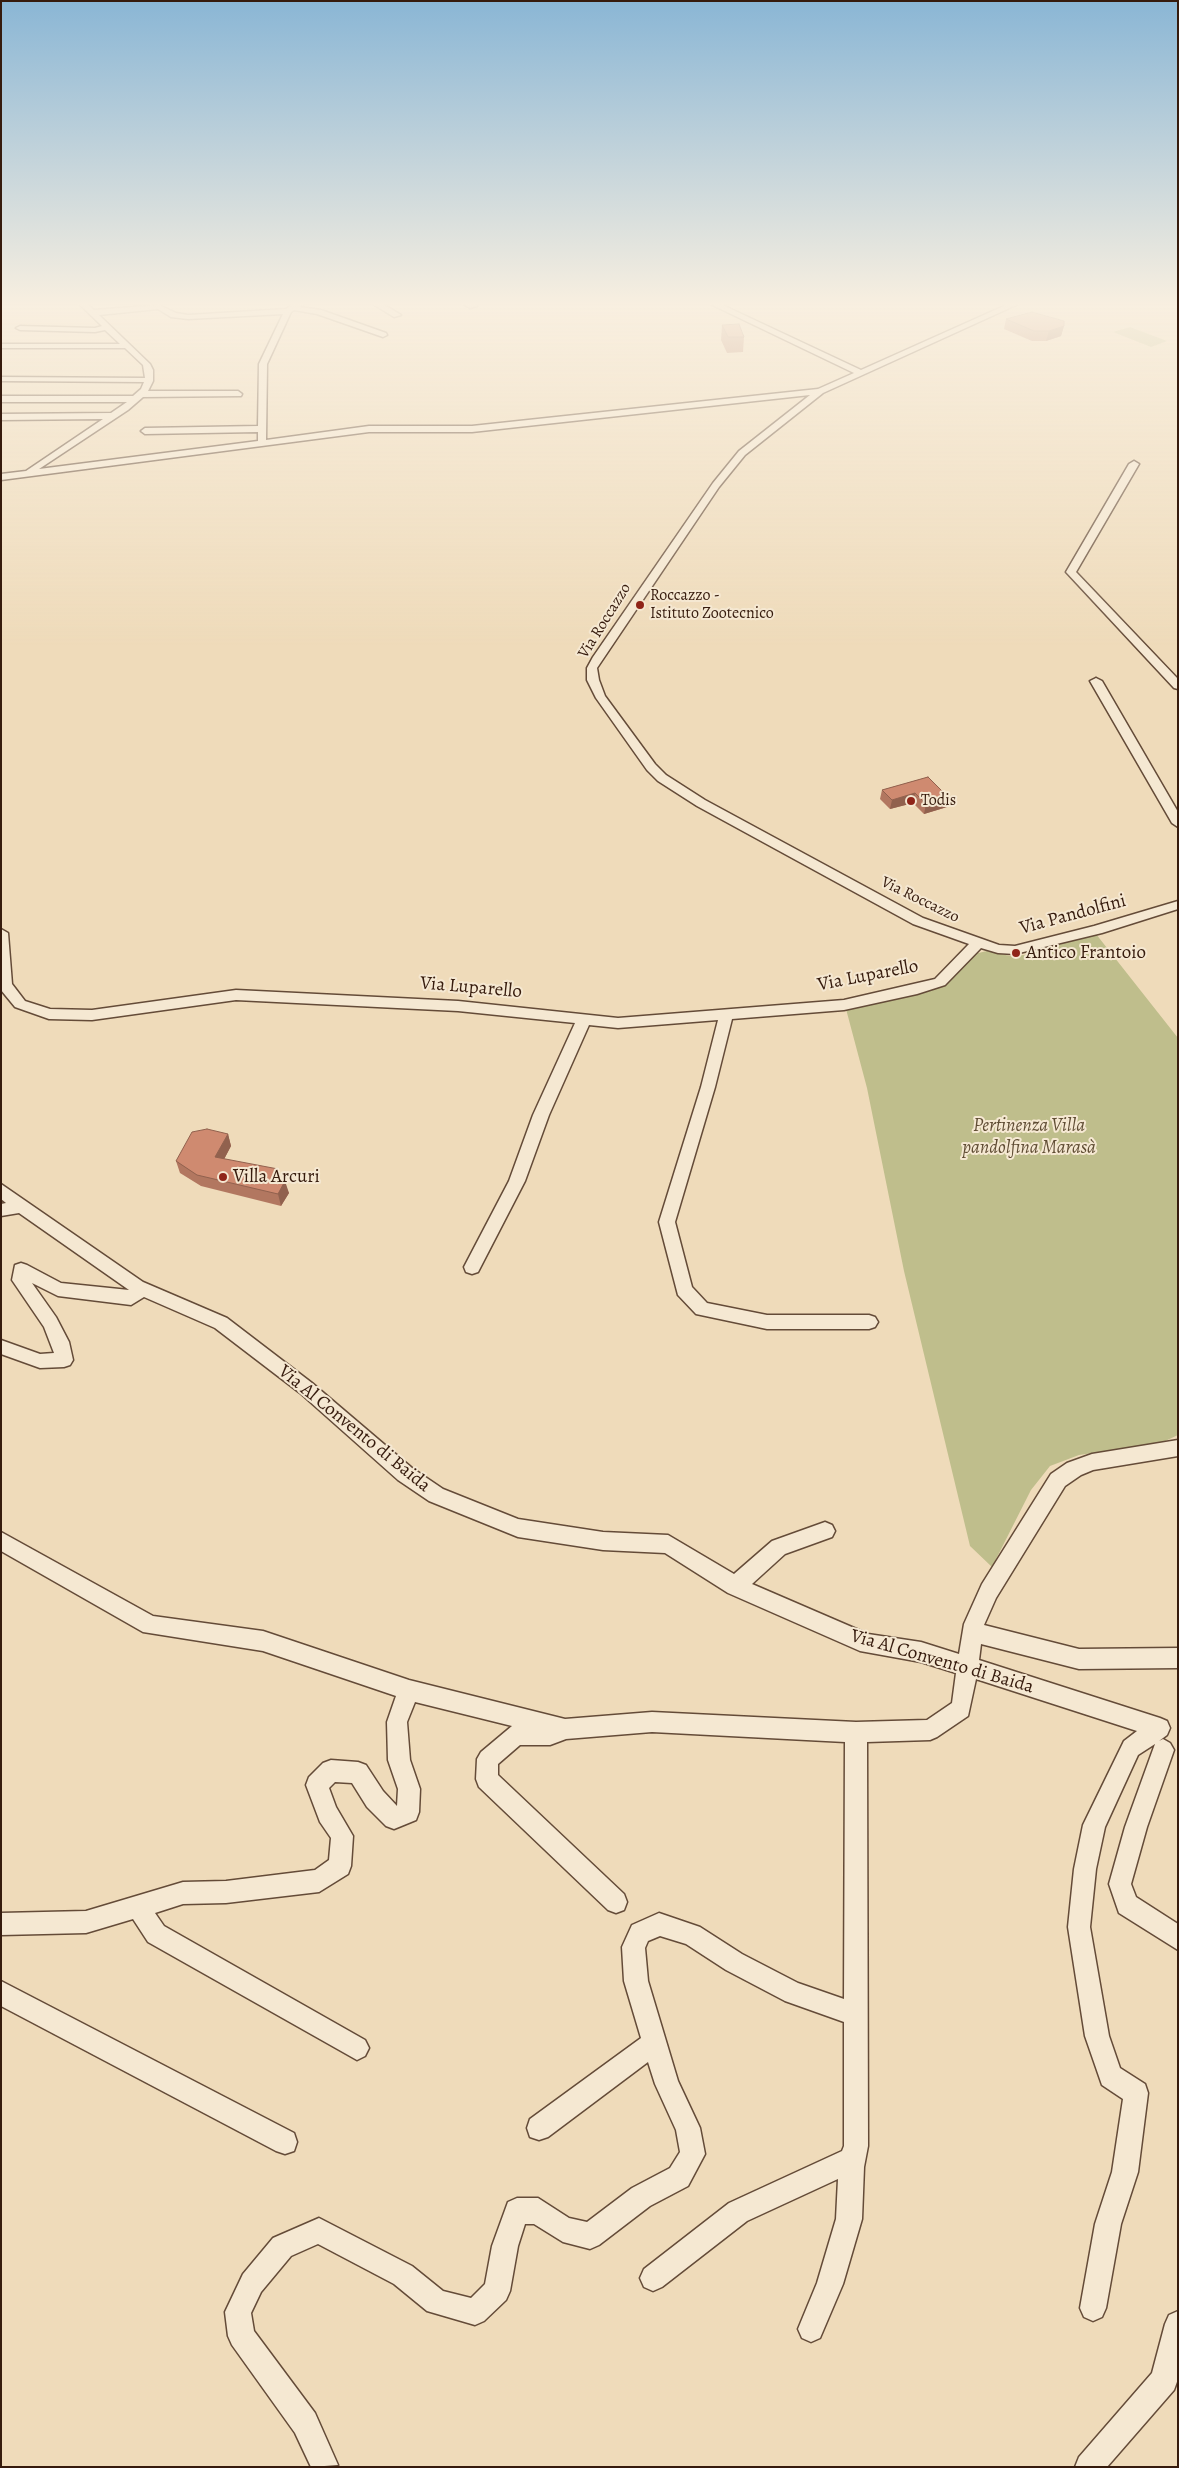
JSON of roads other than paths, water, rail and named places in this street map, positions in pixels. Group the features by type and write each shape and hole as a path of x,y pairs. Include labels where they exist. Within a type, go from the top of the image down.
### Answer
{"street":[{"path":"1,417 94,416"},
{"path":"26,474 113,416"},
{"path":"262,443 263,416"},
{"path":"1,477 369,429 447,430 587,416"},
{"name":"Via Roccazzo","path":"789,416 732,462 598,657 592,668 593,680 600,696 651,767 678,789 918,921 978,943"},
{"path":"145,430 263,429"},
{"path":"1134,464 1071,572 1178,686"},
{"path":"1096,681 1178,823"},
{"name":"Via Pandolfini","path":"978,943 998,949 1015,950 1112,926 1178,905"},
{"name":"Via Luparello","path":"1,933 5,985 20,1004 49,1014 92,1015 236,995 458,1006 618,1023 844,1004 917,989 940,982 978,943"},
{"path":"726,1015 708,1087 667,1222 684,1290 702,1309 767,1322 869,1322"},
{"path":"472,1267 518,1181 541,1115 584,1020"},
{"path":"1,1190 21,1206"},
{"path":"1,1210 21,1206"},
{"name":"Via Al Convento di Baida","path":"21,1206 142,1289 221,1323 306,1388 405,1474 436,1495 518,1528 603,1541 668,1544 735,1586 867,1644 922,1652 1162,1739"},
{"path":"1,1347 40,1361 64,1360 60,1342 50,1322 20,1280 21,1270 58,1289 132,1298 142,1289"},
{"path":"616,1902 487,1779 488,1759 516,1735 550,1735 565,1729 652,1722 856,1732 930,1730 961,1709 974,1624 989,1591 1058,1480 1074,1469 1092,1462 1178,1448"},
{"path":"735,1586 779,1547 825,1531"},
{"path":"1,1541 150,1625 262,1641 409,1690 565,1729"},
{"path":"973,1632 1079,1659 1178,1658"},
{"path":"1,1924 86,1922 183,1893 226,1892 319,1882 340,1866 342,1836 328,1814 317,1785 331,1771 358,1773 375,1799 394,1818 408,1812 409,1789 399,1760 398,1722 409,1690"},
{"path":"811,2328 830,2284 849,2219 853,2159 856,2146 856,1732"},
{"path":"1162,1739 1120,1884 1127,1905 1169,1931 1178,1939"},
{"path":"1093,2308 1108,2224 1125,2172 1136,2093 1111,2076 1098,2036 1081,1950 1080,1927 1085,1868 1094,1825 1131,1748 1162,1739"},
{"path":"137,1906 156,1934 357,2048"},
{"path":"324,2465 305,2423 241,2336 238,2312 252,2283 282,2247 319,2231 403,2275 436,2302 475,2312 497,2291 505,2246 517,2211 538,2211 563,2229 590,2236 641,2197 679,2178 693,2154 688,2128 667,2084 636,1981 633,1947 640,1933 658,1924 692,1935 734,1962 792,1993 855,2014"},
{"path":"1,1993 285,2142"},
{"path":"539,2128 655,2043"},
{"path":"653,2278 738,2212 853,2159"},
{"path":"1089,2467 1164,2380 1178,2324"}],"place":[{"name":"Roccazzo - Istituto Zootecnico","path":"640,605"},
{"name":"Todis","path":"911,801"},
{"name":"Antico Frantoio","path":"1016,953"},
{"name":"Villa Arcuri","path":"223,1177"}],"park label":[{"name":"Pertinenza Villa pandolfina Marasà","path":"1029,1137"}]}
